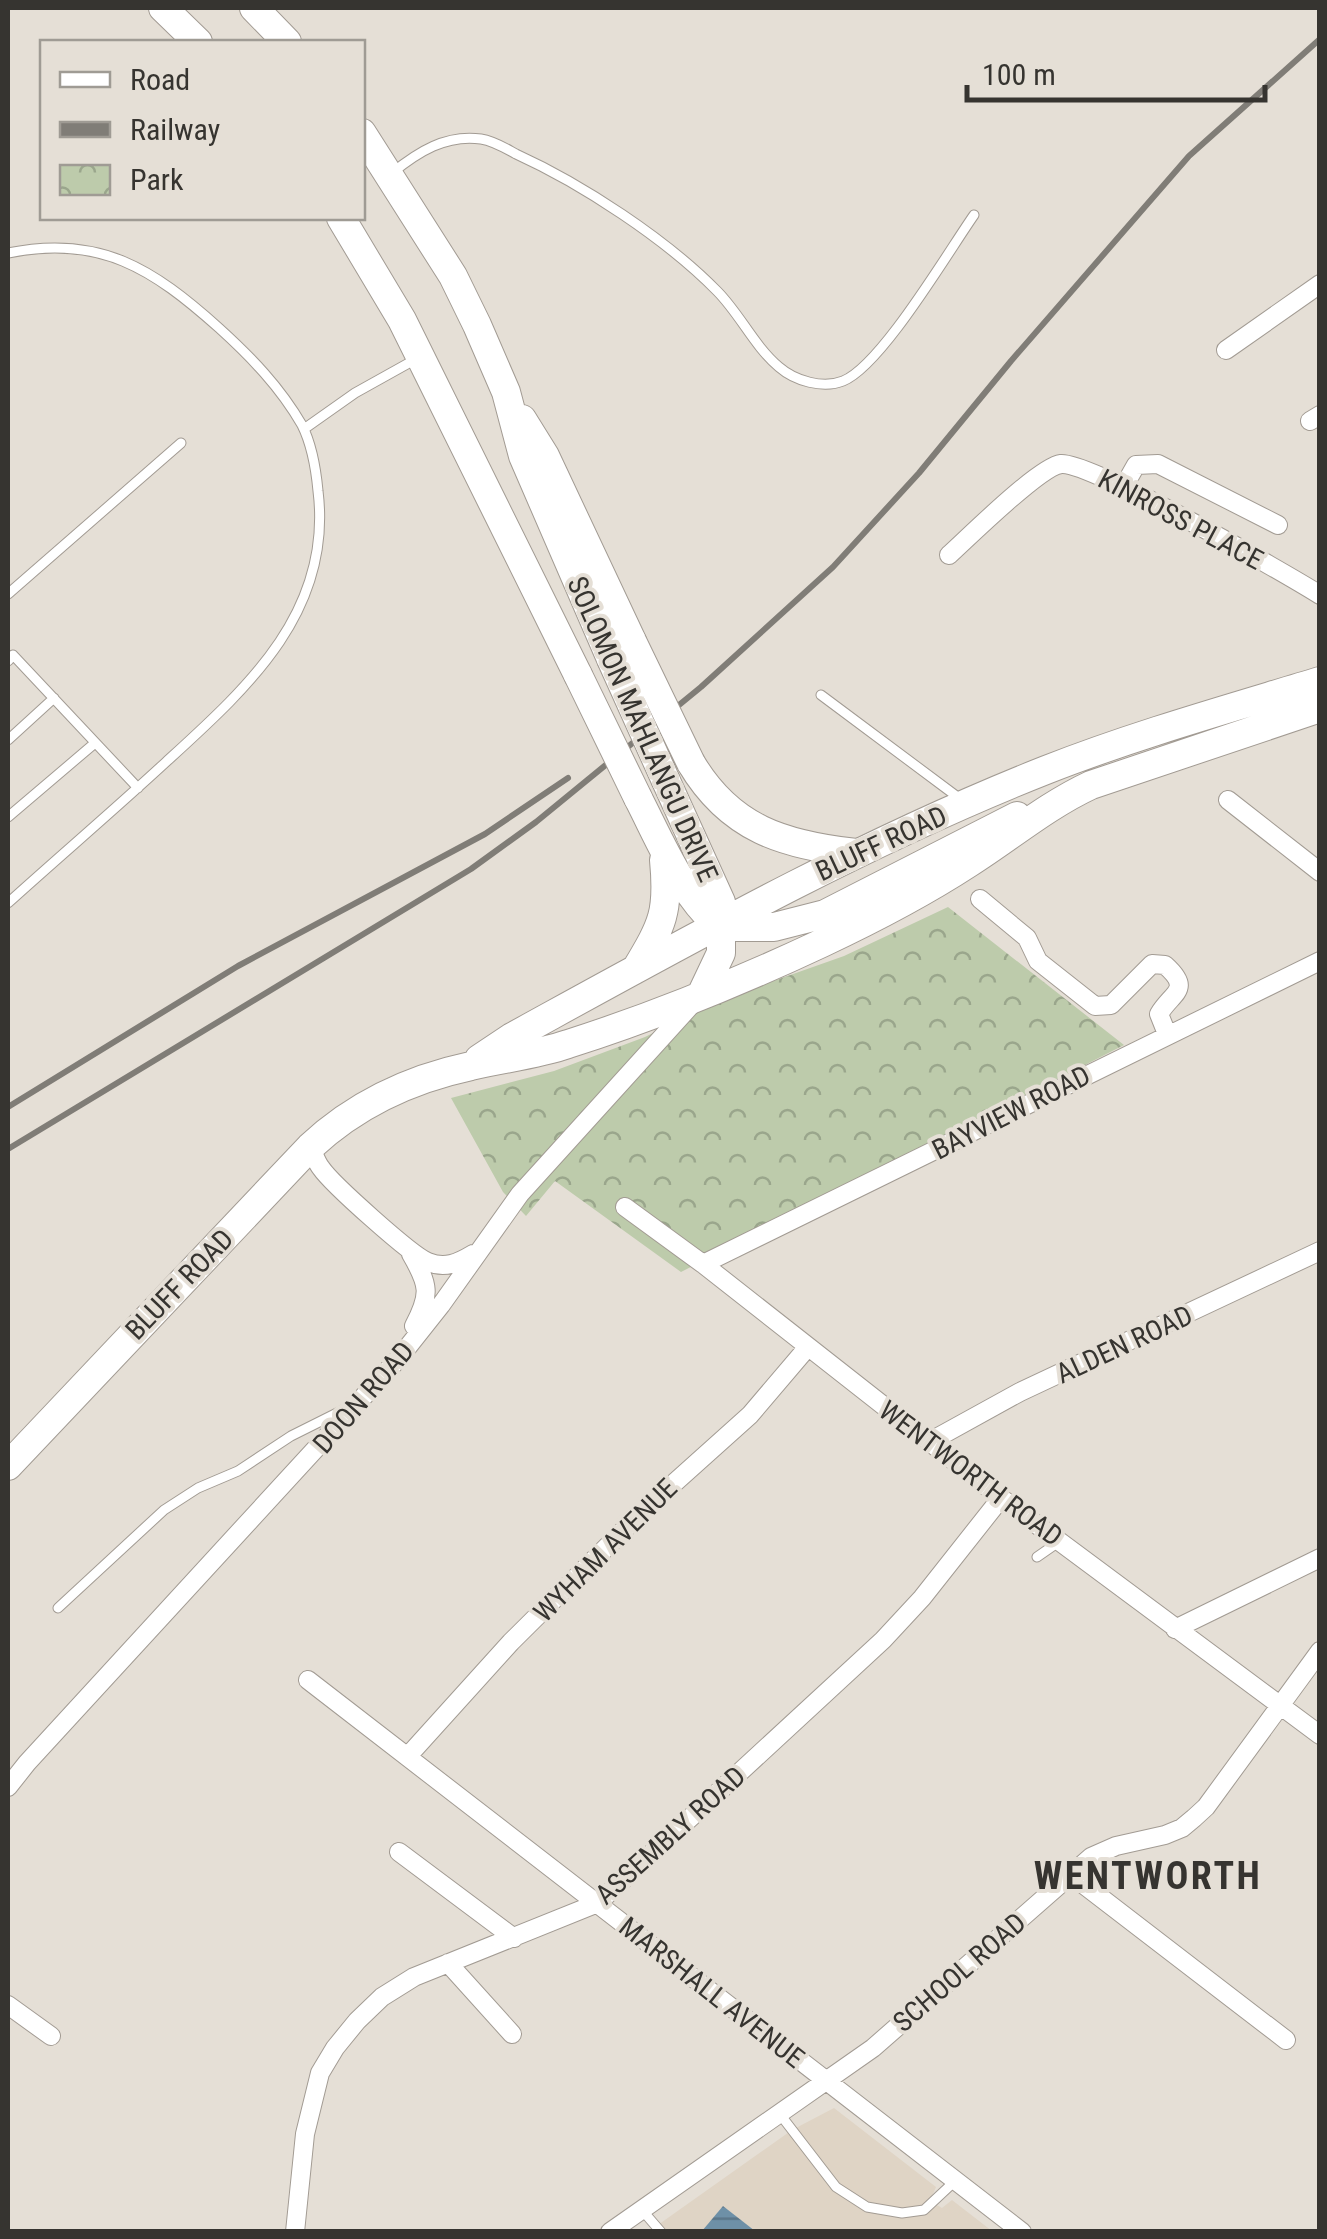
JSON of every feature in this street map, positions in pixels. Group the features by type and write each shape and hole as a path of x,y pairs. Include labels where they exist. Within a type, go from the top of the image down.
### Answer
{"main road":[{"path":"163,8 196,40"},
{"path":"254,8 285,40"},
{"name":"SOLOMON MAHLANGU DRIVE","path":"365,138 453,276 506,392 522,456 622,650 666,780 721,902 719,927"},
{"name":"SOLOMON MAHLANGU DRIVE","path":"342,220 421,357 690,898 719,927"},
{"path":"622,650 706,787 726,807 772,836 808,848 856,853"},
{"name":"BLUFF ROAD","path":"469,1066 512,1037 778,892 966,803 1048,769 1320,680"},
{"name":"BLUFF ROAD","path":"8,1466 310,1146 355,1110 380,1096 469,1066 566,1045 820,944 910,898 1010,836 1055,802 1124,774 1320,708"},
{"path":"702,992 721,952 719,927 774,927 825,914 1001,822 1055,802"},
{"path":"636,968 667,906 664,848"}],"street":[{"path":"1226,350 1320,284"},
{"name":"KINROSS PLACE","path":"949,555 1061,464 1083,467 1320,595"},
{"path":"1123,488 1136,465 1158,464 1278,524"},
{"path":"1228,800 1320,872"},
{"path":"980,899 1027,938 1038,961 1095,1006 1111,1005 1152,964 1166,964 1176,974 1180,986 1160,1011 1166,1034"},
{"name":"BAYVIEW ROAD","path":"704,1264 1320,961"},
{"name":"DOON ROAD","path":"8,1787 26,1762 399,1358 520,1194 702,992"},
{"path":"310,1146 321,1168 408,1249 438,1265 460,1262 478,1251"},
{"name":"WENTWORTH ROAD","path":"624,1207 704,1264 1002,1498 1320,1736"},
{"path":"399,1358 427,1299 427,1286 408,1249"},
{"name":"ALDEN ROAD","path":"931,1441 1020,1392 1320,1250"},
{"name":"WYHAM AVENUE","path":"408,1756 511,1642 642,1511 750,1415 807,1348"},
{"name":"ASSEMBLY ROAD","path":"295,2232 306,2134 320,2073 334,2048 382,1997 448,1963 598,1903 883,1640 1002,1498"},
{"path":"1175,1629 1320,1558"},
{"name":"SCHOOL ROAD","path":"610,2232 872,2048 1091,1857 1182,1828 1206,1806 1320,1651"},
{"name":"MARSHALL AVENUE","path":"308,1680 1022,2232"},
{"path":"400,1852 514,1938"},
{"path":"1070,1874 1286,2040"},
{"path":"448,1963 512,2034"},
{"path":"8,2005 51,2036"}],"lane":[{"path":"390,175 426,148 460,140 490,141 525,158 563,177 645,232 716,290 781,370 821,385 843,382 883,345 974,215"},
{"path":"8,253 54,249 87,252 122,259 152,273 257,363 279,389 304,429 322,516 308,589 286,634 253,681 8,903"},
{"path":"304,429 355,393 421,357"},
{"path":"8,594 181,443"},
{"path":"9,655 138,788"},
{"path":"821,695 966,803"},
{"path":"8,740 54,698"},
{"path":"8,817 95,742"},
{"path":"58,1608 164,1510 198,1488 238,1472 291,1436 356,1405"},
{"path":"1038,1557 1060,1541"},
{"path":"779,2112 836,2187 867,2208 902,2213 924,2210 955,2180"},
{"path":"640,2208 662,2232"}],"shaded area":[{"path":"834,2108 936,2187 930,2201 942,2208 952,2200 992,2231 648,2232 792,2130"}],"green space":[{"path":"948,907 1124,1045 681,1272 555,1181 526,1216 503,1192 451,1098 554,1071 645,1037 720,1000 844,956"}],"water":[{"path":"723,2206 755,2231 702,2231"}],"railway":[{"path":"8,1149 471,869 536,822 701,687 833,567 919,473 1189,156 1320,39"},
{"path":"8,1107 238,966 485,834 568,778"}],"district":[{"name":"WENTWORTH","path":"1148,1876"}]}
